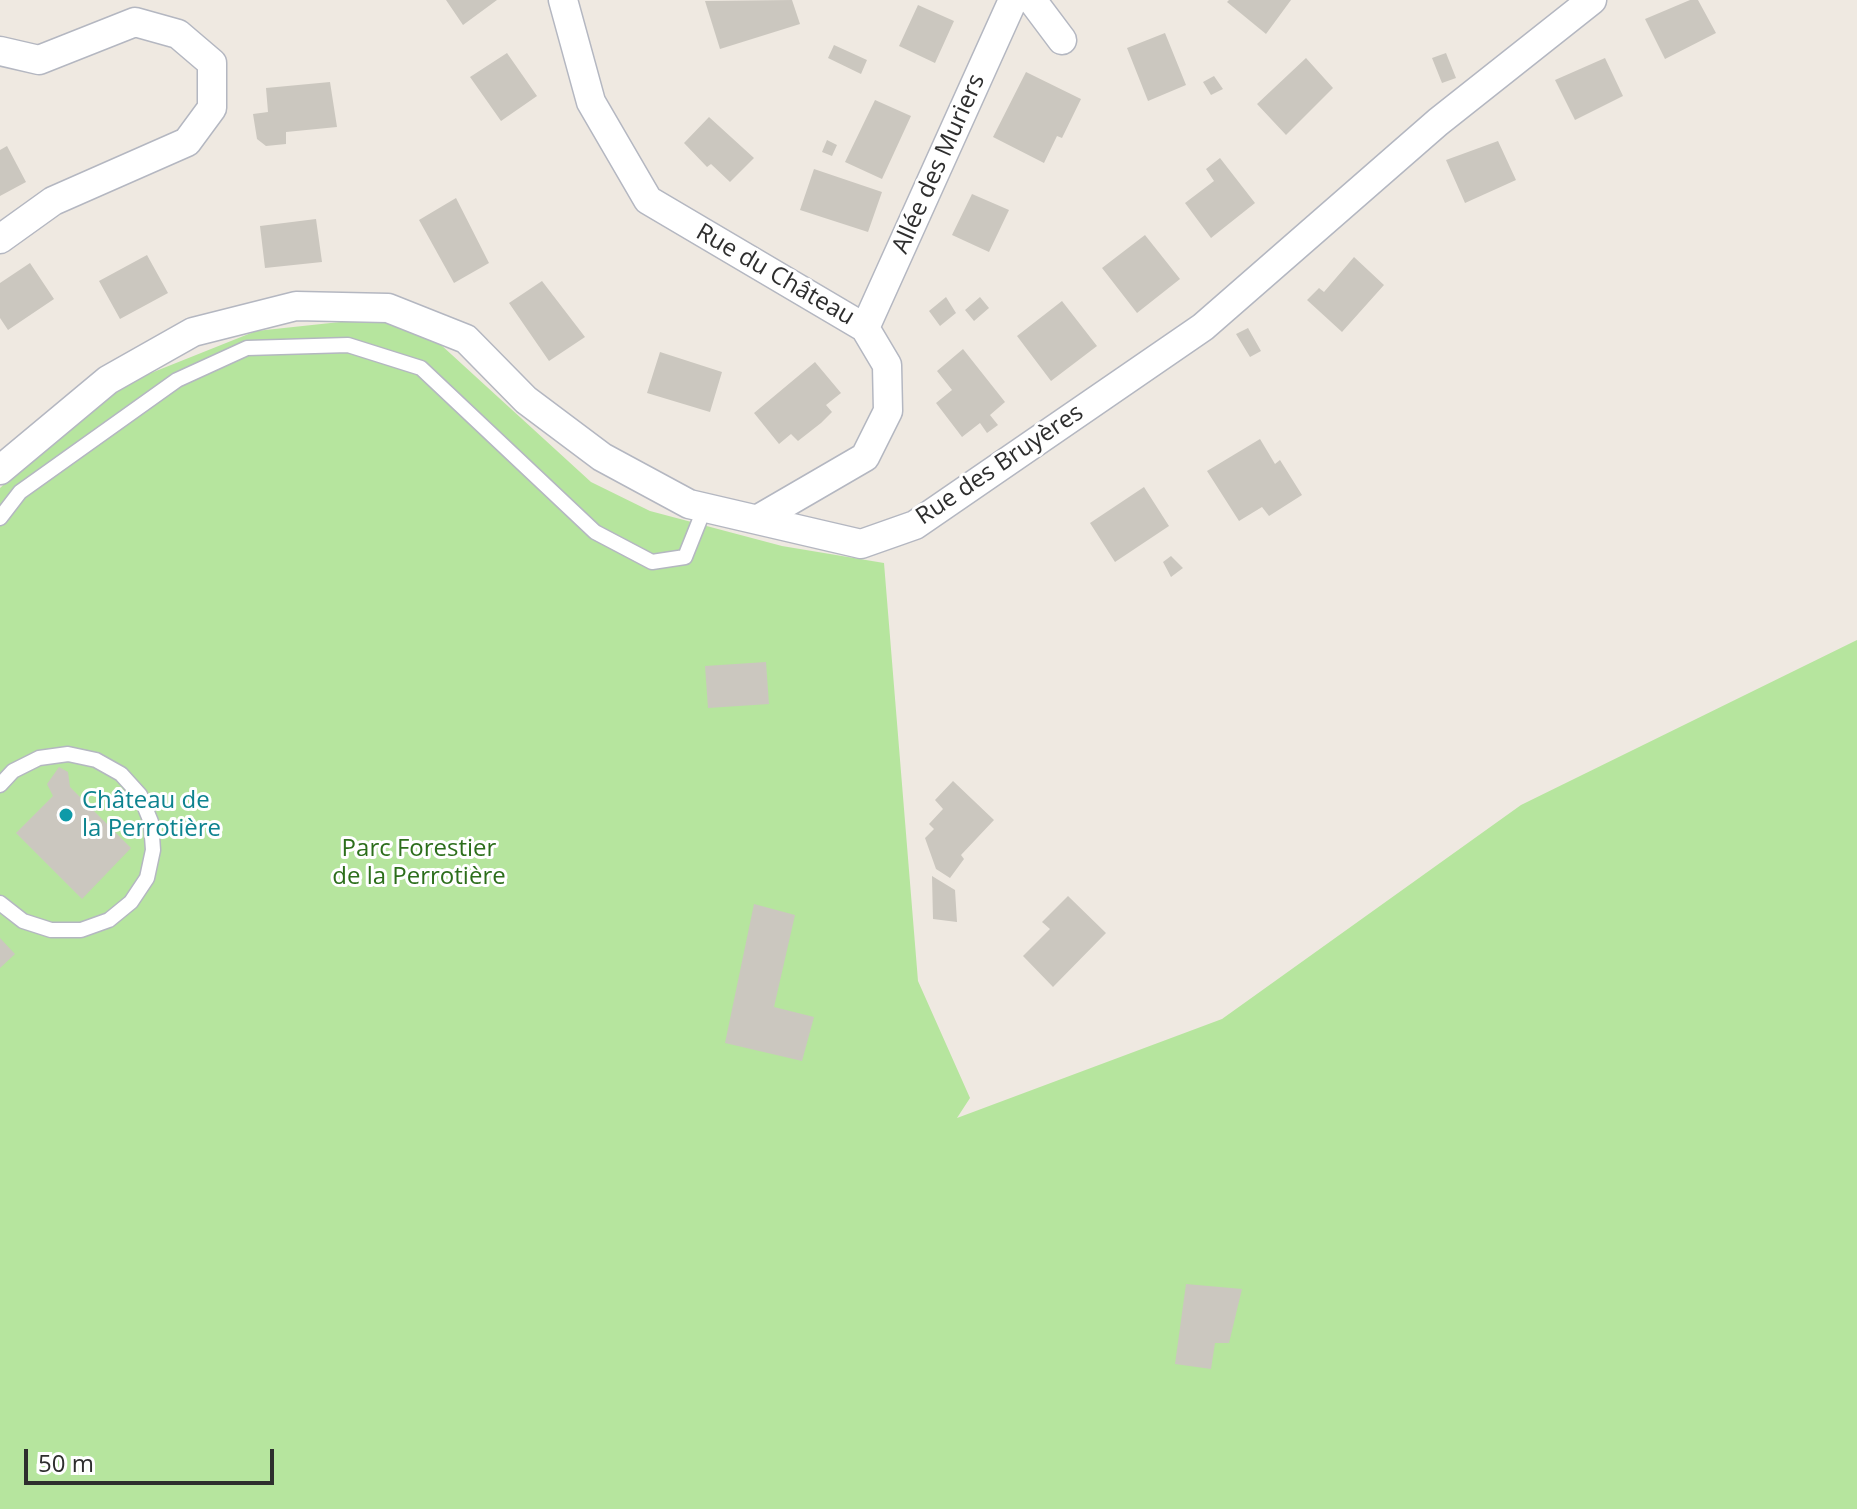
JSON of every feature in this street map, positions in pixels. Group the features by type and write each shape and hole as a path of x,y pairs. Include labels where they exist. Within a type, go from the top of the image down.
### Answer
{"street":[{"name":"Rue du Château","path":"563,0 591,102 648,200 865,328 887,365 888,411 865,457 760,518"},
{"name":"Allée des Muriers","path":"865,328 1013,0"},
{"path":"1032,0 1062,40"},
{"name":"Rue des Bruyères","path":"0,470 108,380 193,332 296,306 388,308 466,339 526,400 602,457 689,504 760,518 861,544 915,525 1203,327 1438,122 1592,0"},
{"path":"0,51 39,60 135,22 178,34 212,63 212,108 187,142 53,201 0,239"}],"lane":[{"path":"0,518 20,492 177,380 247,348 348,345 421,368 595,532 652,562 685,557 705,507"},
{"path":"0,785 6,772 39,758 68,754 96,760 121,774 140,795 151,822 153,850 147,878 131,902 109,920 81,930 51,930 23,921 0,903"}],"green space":[{"name":"Parc Forestier de la Perrotière","path":"368,319 416,327 440,344 591,482 650,511 782,546 884,563 918,981 970,1098 957,1118 1222,1019 1521,805 1857,640 1857,1509 0,1509 0,488 93,403 131,381 256,331"}],"building":[{"path":"446,0 497,0 463,25"},
{"path":"792,0 800,24 720,49 705,1"},
{"path":"1291,0 1266,34 1227,2"},
{"path":"1690,0 1698,0 1716,33 1665,59 1645,19"},
{"path":"918,5 954,21 935,63 899,46"},
{"path":"1165,33 1186,85 1148,101 1127,48"},
{"path":"834,45 867,60 861,74 828,58"},
{"path":"507,53 537,96 501,121 470,77"},
{"path":"1446,53 1456,78 1442,83 1432,58"},
{"path":"1306,58 1333,88 1286,135 1257,104"},
{"path":"1605,58 1623,96 1575,120 1555,80"},
{"path":"1026,72 1081,99 1062,138 1057,136 1044,163 993,137"},
{"path":"1214,76 1223,89 1211,95 1203,82"},
{"path":"330,82 337,127 286,132 286,144 266,146 257,139 253,114 268,112 266,88"},
{"path":"875,100 911,116 882,179 845,162"},
{"path":"709,117 754,158 730,182 711,164 707,167 684,143"},
{"path":"827,140 837,145 832,156 822,152"},
{"path":"1498,141 1516,180 1465,203 1446,160"},
{"path":"7,146 26,182 0,196 0,150"},
{"path":"1220,158 1255,203 1211,238 1185,203 1214,181 1206,169"},
{"path":"814,169 882,192 868,232 800,210"},
{"path":"972,194 1009,210 989,252 952,235"},
{"path":"456,198 489,263 454,283 419,220"},
{"path":"316,219 322,262 265,268 260,226"},
{"path":"1145,235 1180,279 1137,313 1102,268"},
{"path":"147,255 168,293 120,319 99,281"},
{"path":"1354,257 1384,285 1342,332 1307,300 1319,288 1324,292"},
{"path":"30,263 54,299 8,330 0,318 0,283"},
{"path":"542,281 585,337 549,361 509,303"},
{"path":"946,297 956,313 940,326 929,311"},
{"path":"980,297 989,308 974,321 965,310"},
{"path":"1062,301 1097,346 1051,381 1017,336"},
{"path":"1248,328 1261,351 1250,357 1236,334"},
{"path":"963,349 1005,402 990,415 998,425 987,433 980,423 962,437 936,403 952,390 937,371"},
{"path":"660,352 722,372 710,412 647,393"},
{"path":"815,362 841,393 826,405 832,412 821,423 798,441 791,434 779,444 754,413"},
{"path":"1260,439 1275,464 1280,460 1302,495 1269,516 1262,507 1239,521 1207,471"},
{"path":"1144,487 1169,526 1115,562 1090,523"},
{"path":"1171,556 1183,568 1171,577 1163,562"},
{"path":"766,662 769,704 708,708 705,666"},
{"name":"Château de la Perrotière","path":"59,767 68,772 70,787 131,848 82,899 16,833 53,796 47,784"},
{"path":"953,781 994,820 961,855 964,859 950,878 936,869 925,838 934,829 929,824 943,809 935,800"},
{"path":"932,876 955,890 957,922 933,919"},
{"path":"1068,896 1106,933 1053,987 1023,956 1050,929 1042,922"},
{"path":"754,904 795,915 774,1007 814,1017 802,1061 725,1043"},
{"path":"0,938 15,954 0,968"},
{"path":"1186,1284 1242,1289 1229,1343 1215,1343 1211,1369 1175,1364"}],"place":[{"name":"Château de la Perrotière","path":"66,815"}]}
